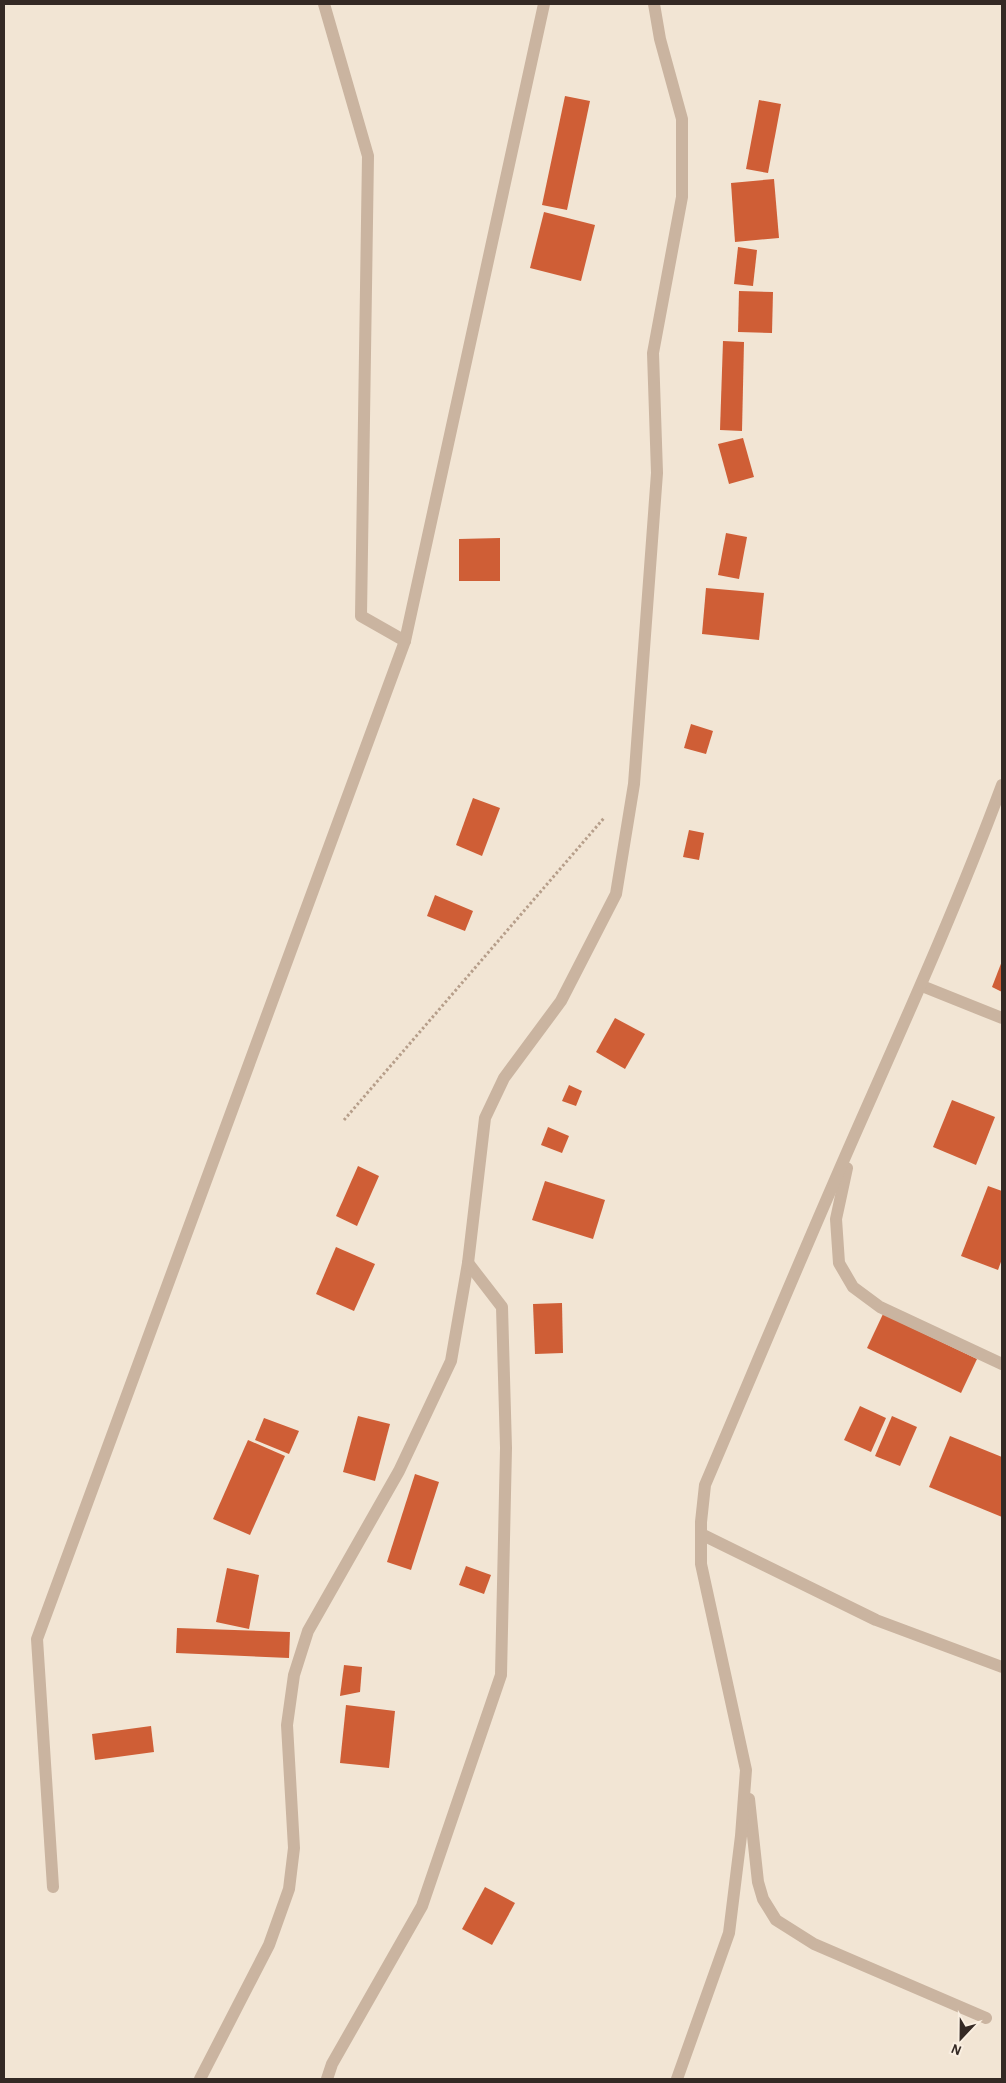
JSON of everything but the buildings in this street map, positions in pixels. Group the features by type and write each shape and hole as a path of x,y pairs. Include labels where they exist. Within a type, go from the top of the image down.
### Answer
{"street":[{"path":"324,4 368,156 361,616 406,642"},
{"path":"53,1887 37,1639 406,642 544,4"},
{"path":"200,2079 269,1944 289,1888 294,1848 287,1725 294,1675 308,1631 399,1471 451,1361 468,1263 485,1118 504,1078 561,1001 616,894 634,784 657,474 653,353 682,197 682,119 660,39 654,4"},
{"path":"986,2018 814,1944 776,1920 763,1899 758,1882 746,1770 701,1564 701,1534 705,1485 852,1142 922,986 976,857 1002,785"},
{"path":"922,986 1002,1018"},
{"path":"852,1142 836,1220 839,1263 853,1287 880,1306 1002,1364"},
{"path":"327,2079 332,2064 422,1906 501,1675 506,1448 502,1306 468,1263"},
{"path":"701,1534 876,1620 1002,1666"},
{"path":"677,2079 729,1933 741,1836 746,1770"}],"path":[{"path":"344,1120 608,813"}]}
